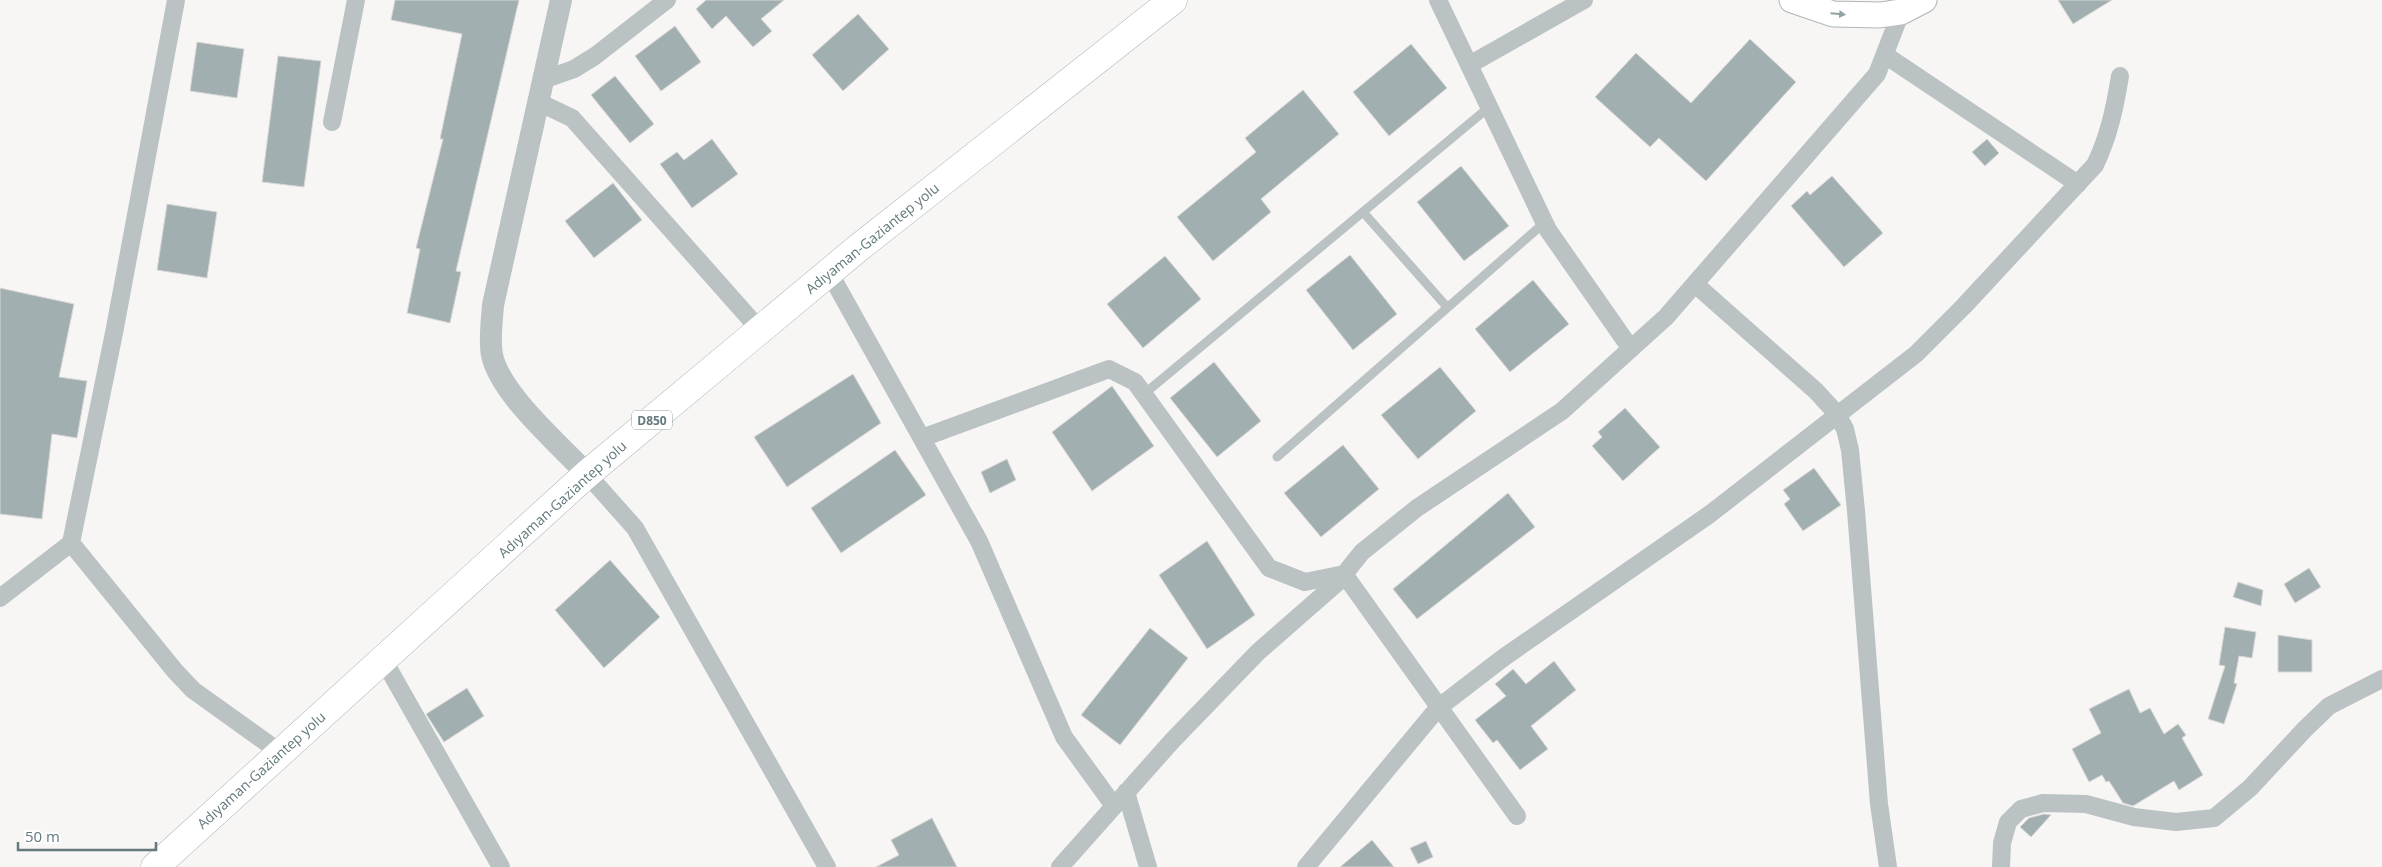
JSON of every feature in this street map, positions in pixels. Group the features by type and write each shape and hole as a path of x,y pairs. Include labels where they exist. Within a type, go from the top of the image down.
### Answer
{"main road":[{"name":"Adıyaman-Gaziantep yolu","path":"155,867 587,474 829,272 1173,0"},
{"path":"1792,0 1833,14 1880,15 1901,6 1924,0"}],"street":[{"path":"0,598 71,543 114,334 176,0"},
{"path":"332,122 356,0"},
{"path":"561,0 493,305 492,355 498,372 512,394 635,528 826,867"},
{"path":"543,80 574,69 595,56 667,0"},
{"path":"1438,0 1544,223 1631,348"},
{"path":"1468,65 1584,0"},
{"path":"1060,867 1172,742 1258,652 1344,574 1362,552 1417,508 1562,411 1666,317 1877,74 1901,6"},
{"path":"1885,54 2078,184"},
{"path":"1306,867 1438,708 1503,658 1710,514 1916,354 2095,165 2104,146 2114,113 2120,76"},
{"path":"538,102 572,118 578,124 760,330"},
{"path":"829,272 979,541 1064,737 1114,806"},
{"path":"1694,284 1816,391 1837,414 1845,430 1850,450 1865,612 1879,804 1888,867"},
{"path":"922,438 1109,369 1135,382 1269,568 1305,582 1344,574"},
{"path":"71,543 187,684 281,753"},
{"path":"1344,574 1438,708 1518,816"},
{"path":"384,659 501,867"},
{"path":"2001,867 2002,843 2008,822 2021,810 2043,803 2086,804 2134,816 2176,822 2214,818 2250,788 2329,706 2382,679"},
{"path":"1126,792 1148,867"}],"lane":[{"path":"1144,394 1488,108"},
{"path":"1363,212 1448,308"},
{"path":"1276,457 1544,223"}],"building":[{"path":"395,0 519,0 456,271 461,272 450,323 407,313 420,249 416,248 443,139 440,139 462,34 391,20"},
{"path":"706,0 784,0 761,19 772,31 753,47 726,16 712,29 696,9"},
{"path":"2058,0 2112,0 2073,24"},
{"path":"858,14 889,49 843,91 812,55"},
{"path":"675,26 701,62 661,91 635,56"},
{"path":"1750,39 1796,82 1706,181 1659,138 1650,147 1595,97 1636,53 1691,103"},
{"path":"197,42 244,49 237,98 190,91"},
{"path":"1411,44 1447,88 1389,136 1353,92"},
{"path":"278,56 321,61 304,187 262,182"},
{"path":"615,76 654,124 630,143 591,95"},
{"path":"1303,90 1339,134 1261,199 1271,212 1213,261 1177,217 1256,152 1245,138"},
{"path":"712,139 738,174 692,208 660,164 677,152 684,160"},
{"path":"1987,139 1999,153 1985,166 1972,152"},
{"path":"1461,166 1509,226 1464,261 1417,202"},
{"path":"1832,176 1883,233 1844,267 1791,206 1807,191 1810,195"},
{"path":"613,183 642,220 594,258 565,221"},
{"path":"167,204 217,212 207,278 157,270"},
{"path":"1350,255 1397,314 1353,350 1306,290"},
{"path":"1165,256 1201,299 1143,348 1107,304"},
{"path":"1533,280 1569,324 1510,372 1475,329"},
{"path":"0,288 74,304 59,377 87,381 77,438 52,434 42,519 0,514"},
{"path":"1214,362 1261,421 1217,457 1170,398"},
{"path":"1440,367 1476,411 1418,459 1381,415"},
{"path":"853,374 881,423 787,487 754,437"},
{"path":"1112,386 1154,446 1092,491 1052,432"},
{"path":"1625,408 1660,447 1623,481 1592,446 1602,437 1598,432"},
{"path":"1343,445 1379,489 1321,537 1284,493"},
{"path":"895,450 926,495 841,553 811,508"},
{"path":"1007,459 1016,480 990,493 981,472"},
{"path":"1814,468 1841,505 1803,531 1784,504 1790,499 1783,490"},
{"path":"1508,493 1535,527 1417,619 1393,589"},
{"path":"1207,541 1255,615 1207,649 1159,575"},
{"path":"610,560 660,617 604,668 555,610"},
{"path":"2309,568 2321,587 2295,603 2284,584"},
{"path":"2238,582 2263,590 2261,606 2233,597"},
{"path":"2225,627 2256,632 2252,658 2239,656 2234,683 2237,684 2224,724 2208,719 2225,666 2219,665"},
{"path":"1150,628 1188,658 1120,745 1081,715"},
{"path":"2278,635 2312,640 2312,672 2278,672"},
{"path":"1554,661 1576,690 1531,726 1548,749 1520,770 1497,740 1493,743 1475,720 1506,696 1495,684 1513,669 1526,684"},
{"path":"467,688 484,716 444,742 426,714"},
{"path":"2129,689 2140,713 2150,708 2164,734 2178,724 2186,735 2182,738 2203,775 2179,790 2174,781 2133,806 2123,803 2109,781 2106,782 2102,775 2089,782 2072,749 2101,733 2089,709"},
{"path":"2044,814 2051,815 2031,837 2020,827 2029,818"},
{"path":"932,818 957,867 876,867 899,855 891,840"},
{"path":"1372,840 1394,867 1340,867"},
{"path":"1426,841 1433,857 1418,864 1410,848"}]}
